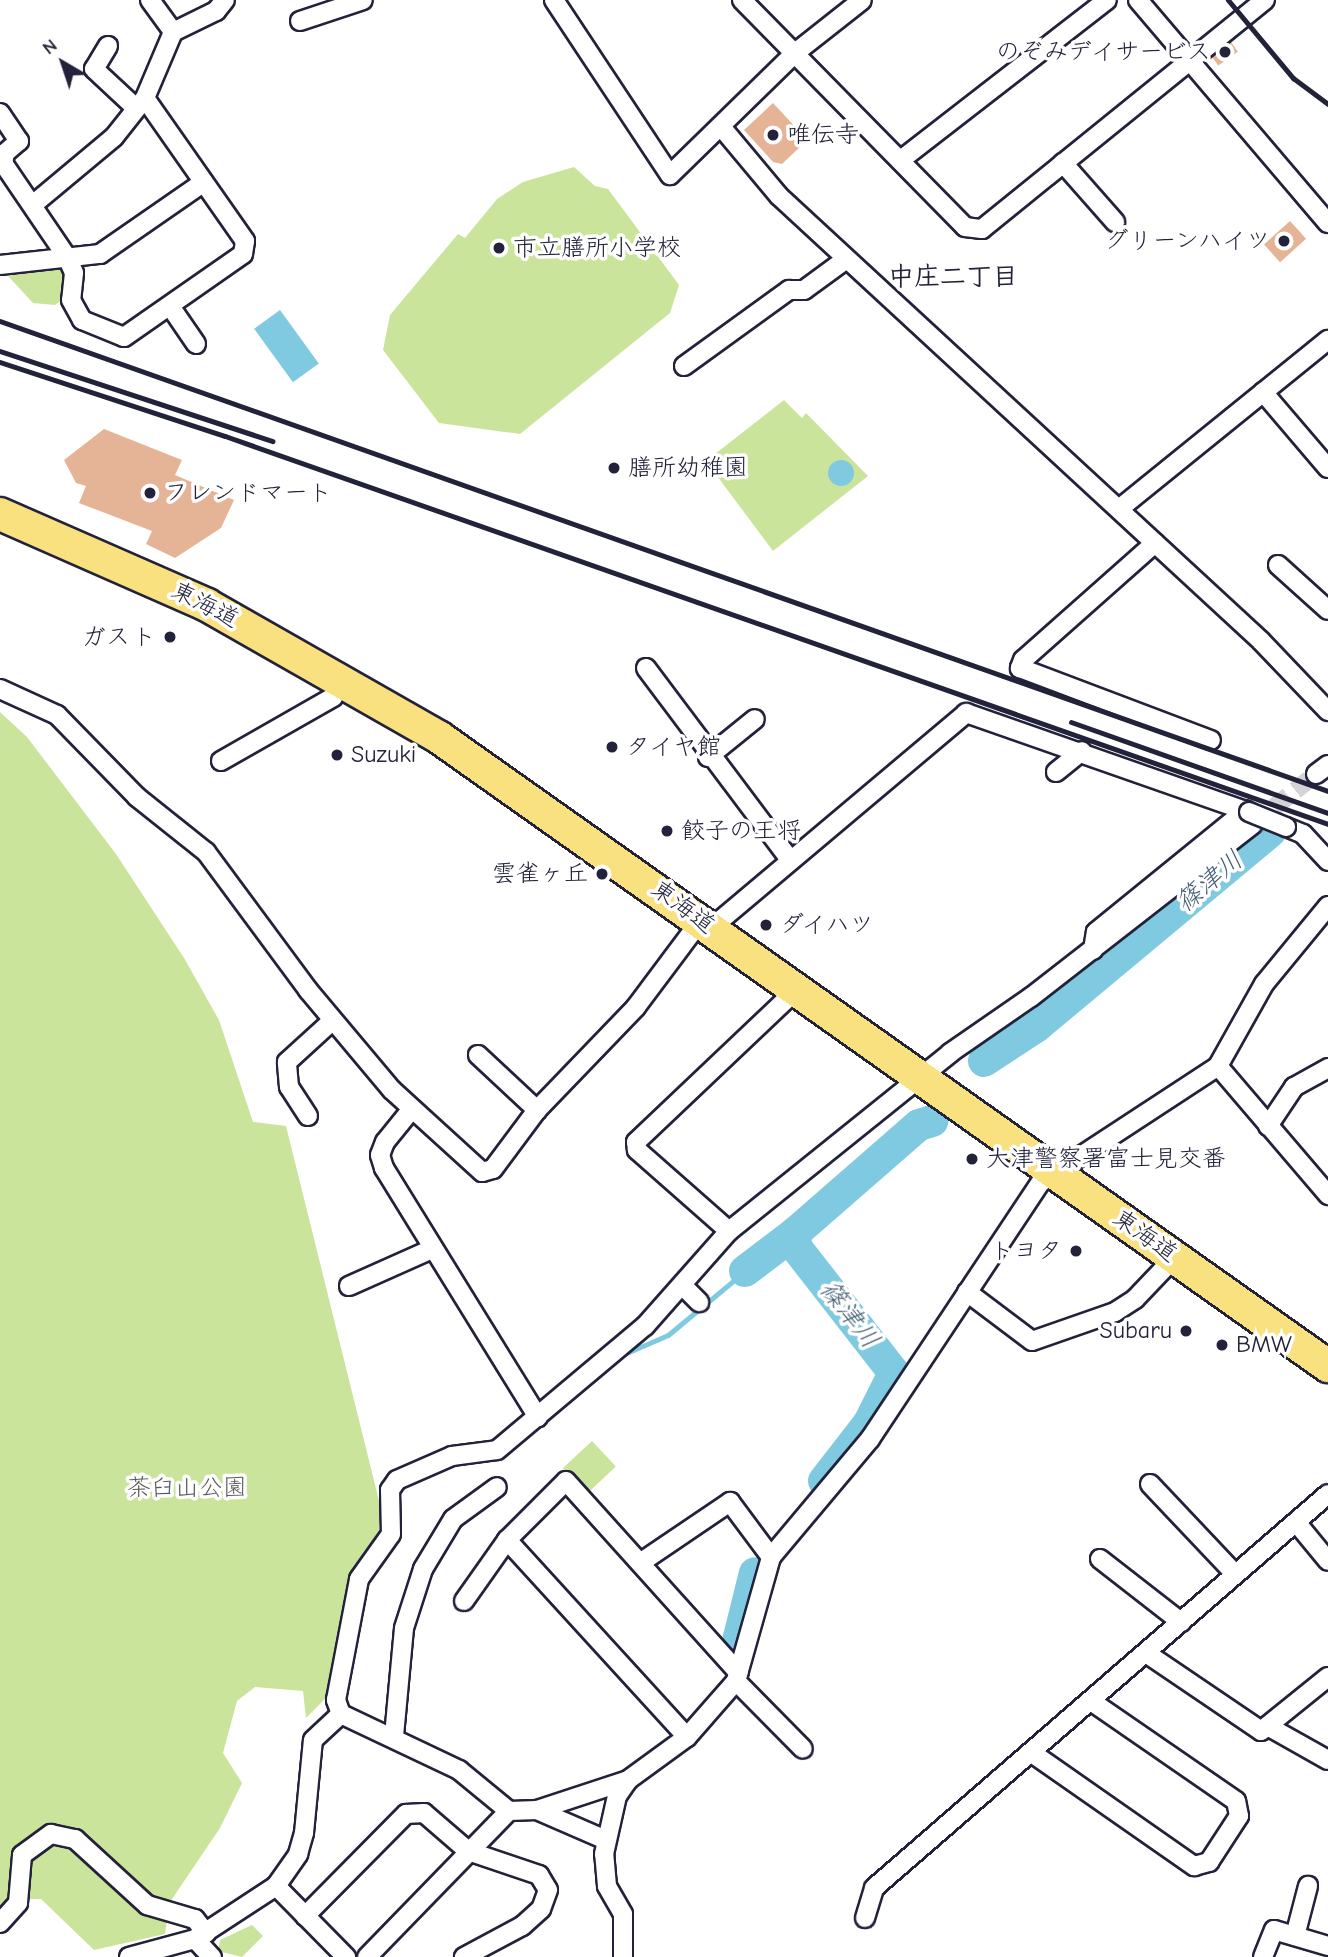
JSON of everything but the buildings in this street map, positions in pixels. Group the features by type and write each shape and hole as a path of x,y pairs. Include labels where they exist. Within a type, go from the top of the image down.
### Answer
{"highway":[{"name":"東海道","path":"0,514 184,594 344,679 482,765 1328,1366"}],"street":[{"path":"150,0 173,32"},
{"path":"34,204 114,137 140,103 173,32 216,11 225,0"},
{"path":"300,21 363,0"},
{"path":"554,0 670,175 723,129 795,53 862,0"},
{"path":"742,0 902,159 965,227 982,229 1265,0"},
{"path":"902,159 1107,0"},
{"path":"1138,0 1328,223"},
{"path":"0,113 19,141 5,153 3,163 34,204 67,257 74,273 71,300 82,320 124,337 243,254 244,241 204,182 140,103 94,69 108,46"},
{"path":"723,129 779,196 845,260 1119,509 1328,711"},
{"path":"1063,163 1115,222"},
{"path":"5,264 100,254 204,182"},
{"path":"684,366 789,290 804,290 845,260"},
{"path":"170,306 196,344"},
{"path":"1119,509 1328,340"},
{"path":"1263,391 1328,468"},
{"path":"1155,543 1023,660 1020,668 1211,740"},
{"path":"1278,565 1328,610"},
{"path":"646,668 708,758 789,860"},
{"path":"221,761 333,698 344,679"},
{"path":"0,689 57,715 137,797 206,852 332,1021 411,1110 489,1173 537,1110 636,1007 706,924 789,860 966,713 1082,751 1286,827 1303,834 1328,861"},
{"path":"708,758 755,719"},
{"path":"1056,772 1082,751"},
{"path":"341,1714 337,1700 359,1579 391,1534 390,1490 422,1466 497,1450 645,1326 729,1231 920,1077 1093,950 1249,815"},
{"path":"341,1714 394,1736 459,1770 509,1811 537,1810 628,1780 687,1737 737,1677 771,1557 870,1439 967,1292 1054,1172 1218,1066 1264,984 1328,906"},
{"path":"729,1231 637,1150 636,1142 797,989"},
{"path":"308,1116 289,1087 287,1062 332,1021"},
{"path":"478,1055 537,1110"},
{"path":"1218,1066 1328,1195"},
{"path":"1268,1126 1294,1087 1328,1068"},
{"path":"411,1110 380,1155 430,1250 538,1417"},
{"path":"349,1286 430,1250"},
{"path":"967,1292 1032,1341 1115,1312 1175,1256"},
{"path":"683,1286 699,1302"},
{"path":"464,1601 507,1540 566,1482 803,1749"},
{"path":"1150,1484 1235,1574"},
{"path":"394,1736 404,1628 423,1569 453,1519 497,1487"},
{"path":"865,1918 874,1888 1328,1494"},
{"path":"640,1563 730,1502 771,1557"},
{"path":"1296,1522 1328,1561"},
{"path":"507,1540 687,1737"},
{"path":"1100,1559 1181,1622"},
{"path":"1146,1653 1261,1731 1271,1728 1328,1677"},
{"path":"1032,1753 1194,1866 1209,1861 1239,1816 1236,1801 1091,1701"},
{"path":"130,1957 201,1936 276,1886 298,1854 304,1833 313,1740 341,1714"},
{"path":"1271,1728 1328,1760"},
{"path":"623,1957 625,1928 607,1886 606,1840 617,1796 628,1780"},
{"path":"537,1810 606,1840"},
{"path":"368,1957 509,1811"},
{"path":"304,1916 406,1814 424,1813 468,1851 539,1875 548,1889 541,1909 522,1926 464,1957"},
{"path":"0,1923 18,1903 23,1855 51,1834 75,1839 147,1905 195,1919 212,1957"},
{"path":"276,1886 346,1957"},
{"path":"1295,1936 1308,1886"},
{"path":"1263,1957 1274,1930 1328,1946"}],"green space":[{"path":"574,167 595,186 608,189 679,285 670,313 520,434 439,423 383,350 390,315 458,234 465,238 497,199 523,182"},
{"path":"59,267 66,274 62,300 55,305 33,303 8,276"},
{"path":"784,400 802,418 806,413 868,476 773,551 706,461"},
{"name":"茶臼山公園","path":"0,712 27,737 116,854 184,958 219,1020 253,1122 286,1126 384,1521 353,1578 328,1696 306,1718 303,1691 255,1687 237,1701 223,1753 242,1783 220,1828 170,1902 165,1934 94,1950 41,1899 9,1899 0,1913"},
{"path":"592,1441 616,1467 587,1494 563,1468"},
{"path":"252,1925 263,1936 242,1957 218,1951 220,1940"}],"water":[{"path":"280,310 319,363 293,382 254,329"},
{"path":"841,460 850,464 854,473 850,482 841,486 832,482 828,473 832,464"}],"waterway":[{"name":"篠津川","path":"984,1061 1037,1026 1270,832"},
{"name":"篠津川","path":"824,1481 869,1423 894,1373 796,1247 795,1233 919,1125 932,1121"},
{"path":"745,1271 795,1233"},
{"path":"622,1355 668,1335 745,1271"},
{"name":"篠津川","path":"737,1645 755,1573"}],"tunnel":[{"path":"1253,824 1316,774"}],"railway":[{"path":"1228,0 1293,78 1328,104"},
{"path":"0,321 1328,791"},
{"path":"0,351 272,441"},
{"path":"0,362 225,436 1328,824"},
{"path":"1071,722 1328,813"}],"place":[{"name":"のぞみデイサービス","path":"1225,52"},
{"name":"唯伝寺","path":"773,135"},
{"name":"グリーンハイツ","path":"1284,241"},
{"name":"市立膳所小学校","path":"499,248"},
{"name":"膳所幼稚園","path":"614,468"},
{"name":"フレンドマート","path":"150,493"},
{"name":"ガスト","path":"170,637"},
{"name":"タイヤ館","path":"612,747"},
{"name":"Suzuki","path":"337,755"},
{"name":"餃子の王将","path":"667,831"},
{"name":"雲雀ヶ丘","path":"602,874"},
{"name":"ダイハツ","path":"766,925"},
{"name":"大津警察署富士見交番","path":"972,1159"},
{"name":"トヨタ","path":"1076,1251"},
{"name":"Subaru","path":"1186,1331"},
{"name":"BMW","path":"1222,1345"}],"district":[{"name":"中庄二丁目","path":"953,278"}]}
